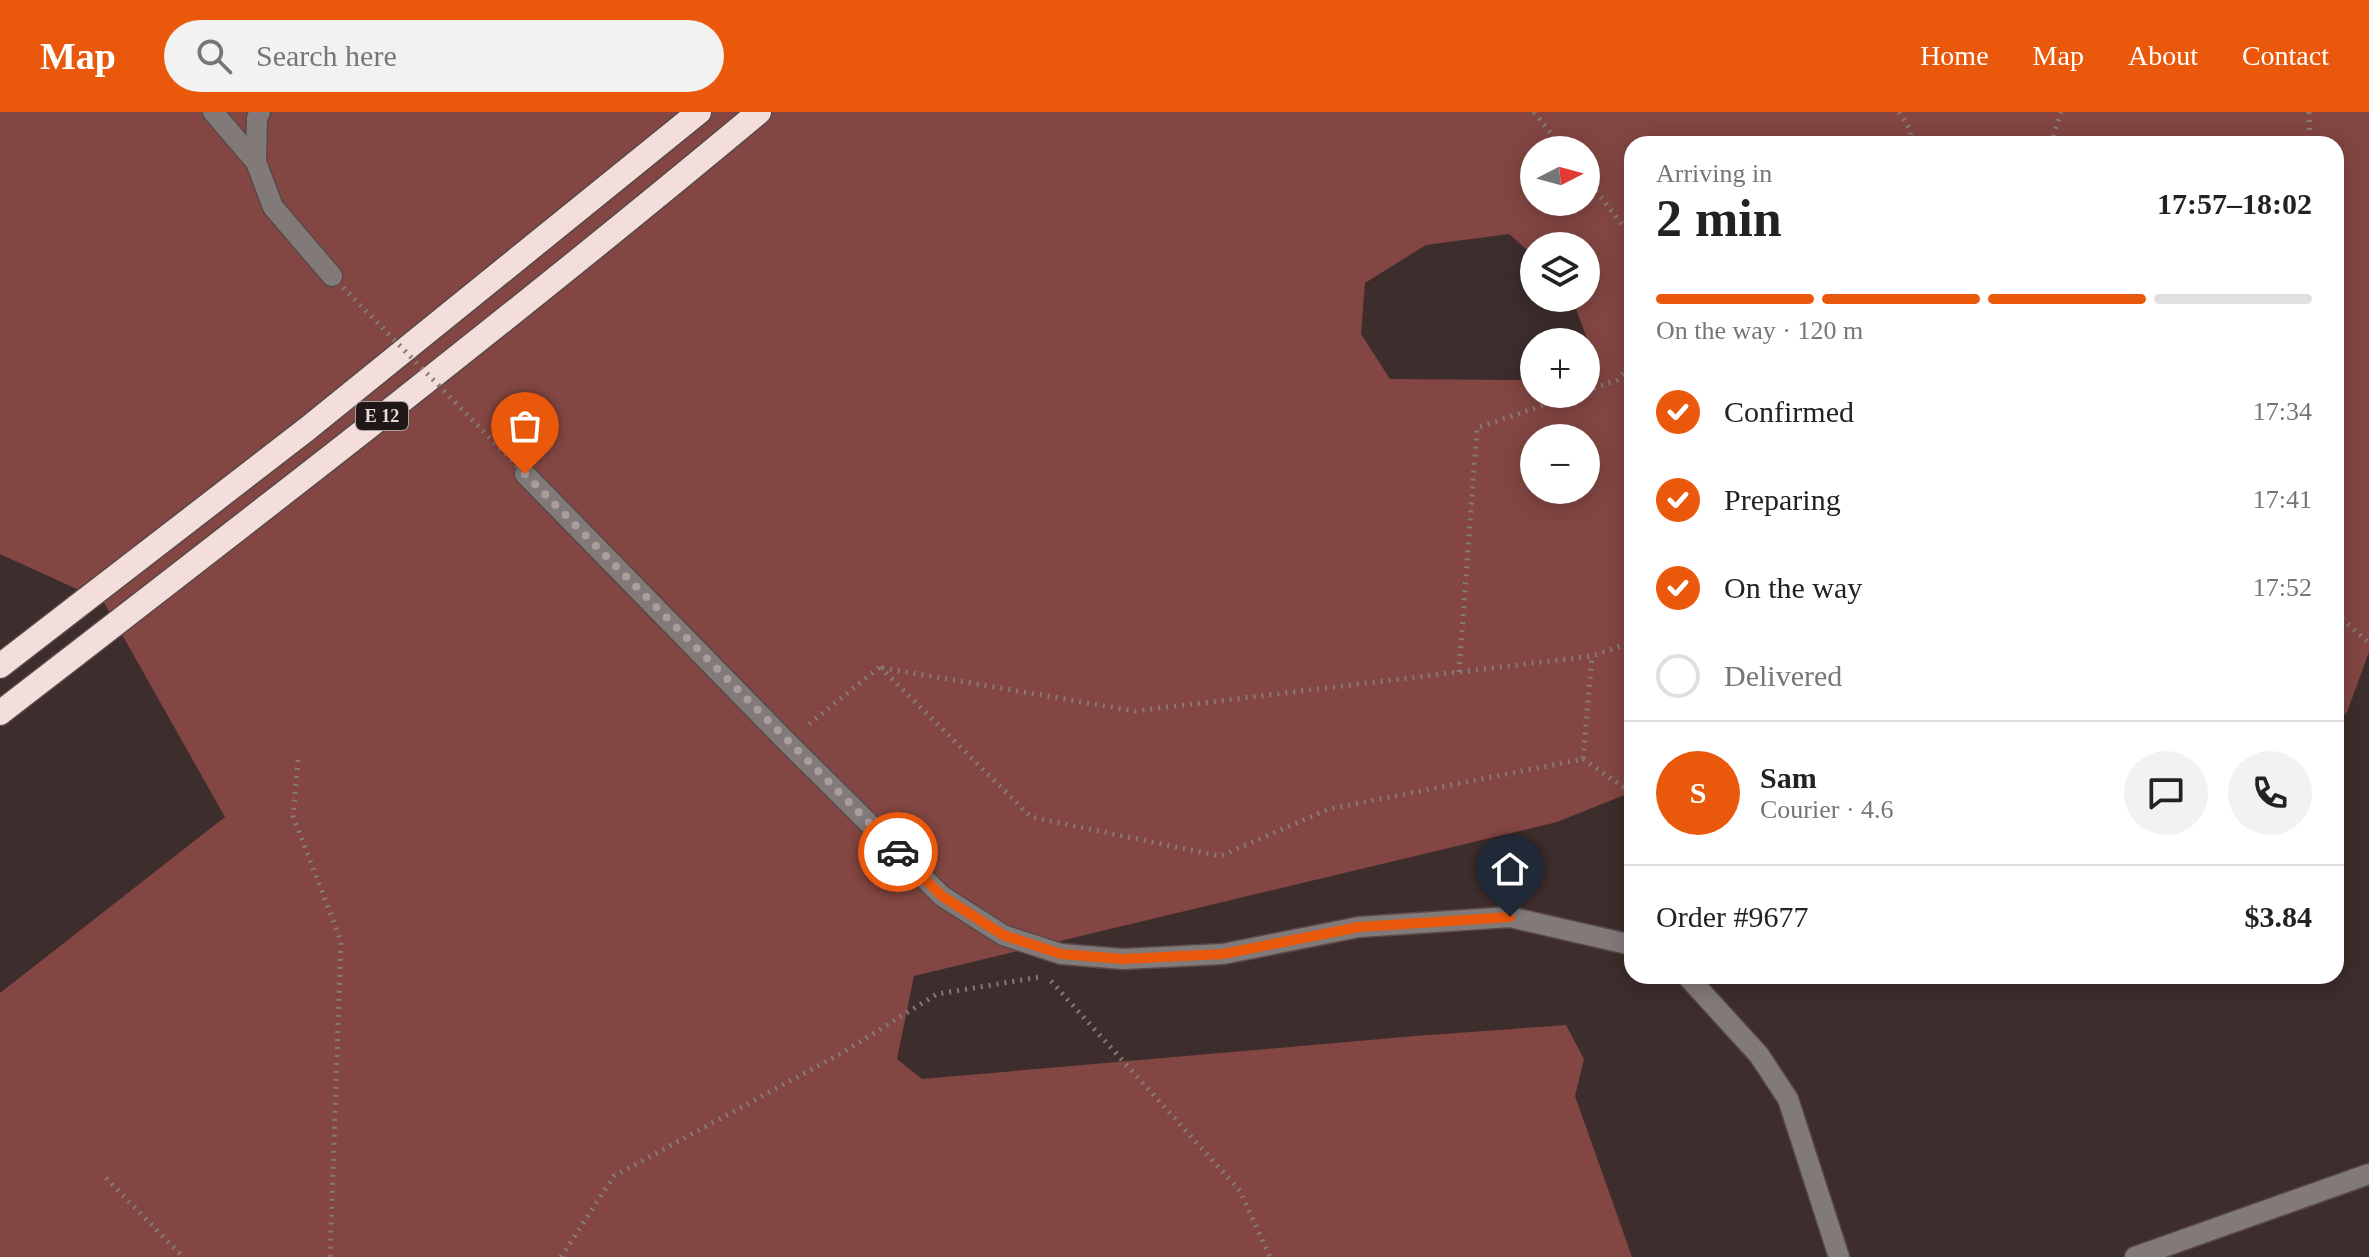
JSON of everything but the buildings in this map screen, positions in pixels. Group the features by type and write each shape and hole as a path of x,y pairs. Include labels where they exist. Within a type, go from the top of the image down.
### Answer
{"highway":[{"name":"E 12","path":"0,666 319,419 699,112"},
{"name":"E 12","path":"0,713 333,456 759,112"}],"street":[{"path":"213,112 256,162 273,207 332,276"},
{"path":"256,162 257,118 260,112"},
{"path":"525,474 942,896 1003,935 1061,954 1123,959 1223,954 1359,927 1510,917 1624,943"},
{"path":"1694,984 1759,1055 1788,1099 1839,1257"},
{"path":"2135,1257 2369,1174"}],"path":[{"path":"1534,112 1553,136"},
{"path":"1899,112 1911,131 1910,136"},
{"path":"2054,136 2061,112"},
{"path":"2309,112 2310,136"},
{"path":"1600,196 1624,227"},
{"path":"332,276 525,474"},
{"path":"1600,386 1617,380 1624,373"},
{"path":"1459,672 1477,428 1535,408"},
{"path":"2344,620 2369,643"},
{"path":"880,667 1135,711 1592,656 1624,645"},
{"path":"1583,759 1592,656"},
{"path":"786,741 880,667"},
{"path":"880,667 1031,817 1220,856 1329,809 1583,759 1624,787"},
{"path":"298,760 293,816 341,941 330,1257"},
{"path":"561,1257 614,1176 840,1054 937,994 1046,976 1240,1191 1270,1257"},
{"path":"106,1178 183,1257"}],"shaded area":[{"path":"0,112 2369,112 2369,652 2344,715 2344,136 1624,136 1624,795 1557,822 914,976 897,1059 922,1079 1566,1025 1584,1059 1575,1096 1632,1257 0,1257 0,993 225,817 103,601 0,554","holes":["1520,232 1600,232 1600,312 1577,312 1583,328 1600,328 1600,408 1520,408 1520,380 1390,379 1361,334 1365,283 1426,245 1509,234 1520,244"]}],"way so far":[{"path":"525,474 898,852"}],"route":[{"path":"898,852 942,896 1003,935 1061,954 1123,959 1223,954 1359,927 1510,917"}]}
